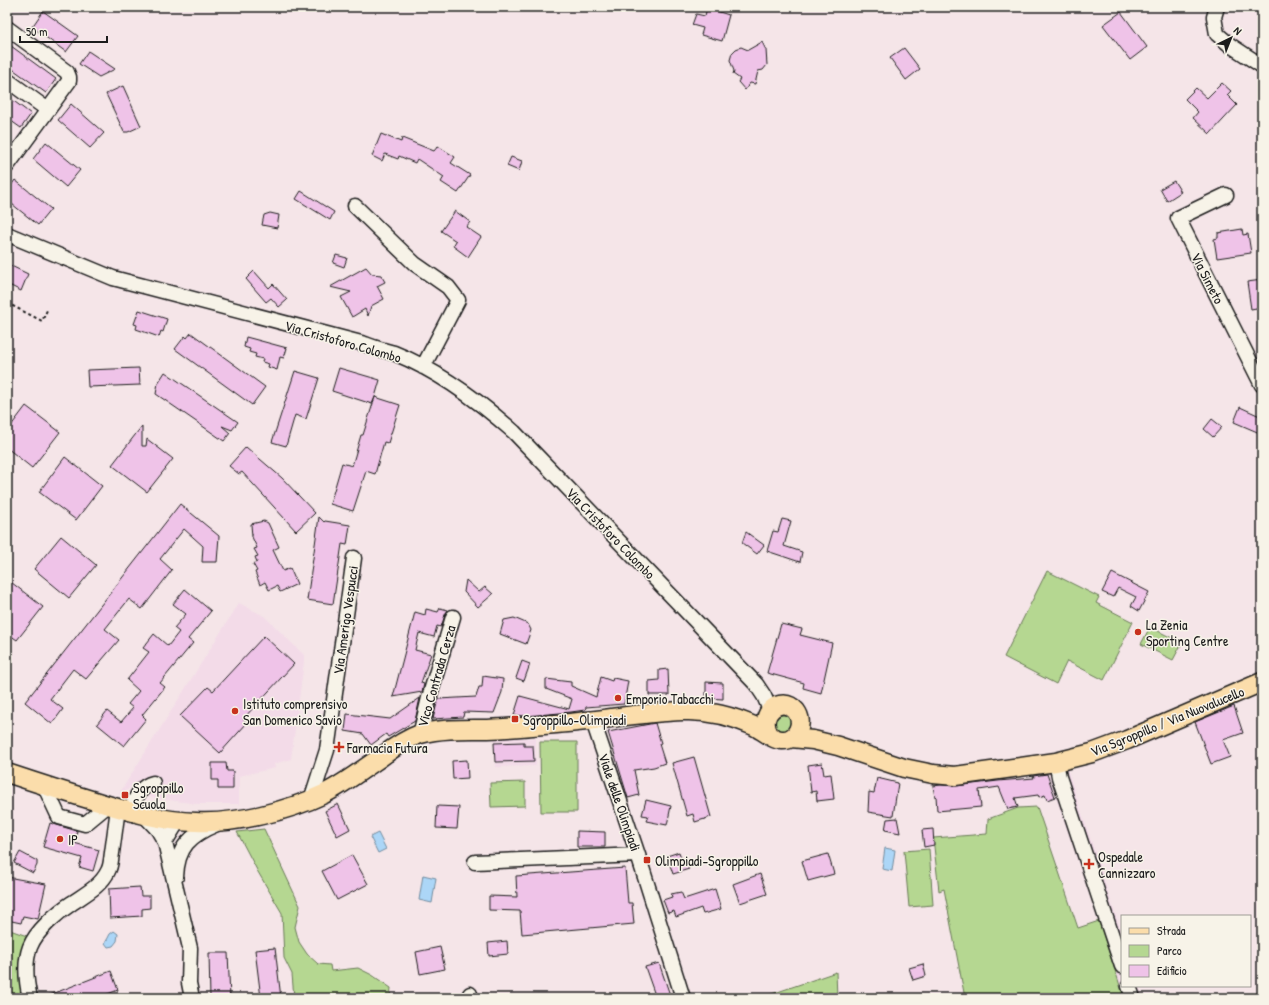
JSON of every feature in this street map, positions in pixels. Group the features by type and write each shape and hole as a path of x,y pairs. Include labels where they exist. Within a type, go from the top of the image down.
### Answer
{"main road":[{"name":"Via Sgroppillo / Via Nuovalucello","path":"838,746 904,768 933,774 955,776 1056,762 1092,753 1128,740 1262,682"},
{"path":"7,773 125,810 178,821 197,823 222,821 278,811 311,800 337,787 396,746 420,734 593,721 650,713 686,710 731,717 752,717 769,711 774,707 783,705 794,710 816,732 838,746"},
{"path":"791,738 796,735 800,723 799,717 794,710"},
{"path":"769,711 765,723 769,734"},
{"path":"731,717 752,725 777,739 781,740 791,738 813,740 838,746"}],"street":[{"path":"1217,7 1214,17 1217,34 1230,45 1262,66"},
{"path":"7,28 67,72 70,77 69,82 7,166"},
{"path":"7,80 48,110"},
{"name":"Via Simeto","path":"1226,194 1178,218 1262,385"},
{"path":"355,206 415,264 448,287 458,300 423,367"},
{"name":"Via Cristoforo Colombo","path":"7,234 113,278 365,344 394,354 423,367 463,391 490,411 514,432 756,684"},
{"name":"Via Amerigo Vespucci","path":"311,800 327,750 354,558"},
{"name":"Vico Contrada Cerza","path":"420,734 453,617"},
{"path":"756,684 794,710"},
{"path":"756,684 764,696 769,711"},
{"name":"Viale delle Olimpiadi","path":"593,721 638,855 683,998"},
{"path":"327,750 328,780 337,787"},
{"path":"1056,762 1059,777 1121,963"},
{"path":"44,785 59,817 85,824 125,810 134,801 142,788 153,783"},
{"path":"125,810 158,830 165,842 190,948 189,983 192,998"},
{"path":"30,998 27,983 27,964 30,946 38,933 65,907 90,891 102,881 109,870 125,810"},
{"path":"165,842 178,821"},
{"path":"178,821 186,844"},
{"path":"176,886 177,864 179,856 186,844 202,830 222,821"},
{"path":"475,862 638,855"},
{"path":"1129,987 1133,998"}],"path":[{"path":"7,302 42,321 48,308"}],"shaded area":[{"name":"Istituto comprensivo San Domenico Savio","path":"239,603 264,616 304,655 291,759 274,764 275,768 239,776 239,804 197,804 149,797 150,793 135,783 125,792 119,794"},
{"path":"494,738 536,738 536,766 495,767"},
{"name":"Ospedale Cannizzaro","path":"1066,765 1121,931 1121,987 1139,987 1143,998 1124,998 1046,769 1048,768 1055,779 1063,776"}],"green space":[{"path":"1047,571 1099,597 1096,603 1133,622 1104,680 1067,661 1056,684 1004,657"},
{"path":"1150,627 1182,643 1173,660 1141,644"},
{"path":"783,715 790,720 791,723 786,730 783,731 776,726 775,723 780,716"},
{"path":"540,742 577,742 577,812 541,812"},
{"path":"525,782 525,806 491,807 490,783"},
{"path":"1037,807 1078,928 1099,921 1124,998 965,998 944,889 939,891 933,838 987,834 988,819 1018,808"},
{"path":"264,829 300,906 295,927 299,942 307,954 318,964 330,965 331,971 358,968 372,975 391,988 390,998 294,998 292,974 284,958 282,913 237,832"},
{"path":"929,849 933,905 909,907 904,851"},
{"path":"7,929 27,936 20,984 23,998 7,998"},
{"path":"836,972 837,998 760,998"}],"water":[{"path":"378,833 386,849 378,853 370,837"},
{"path":"885,848 895,850 892,871 882,869"},
{"path":"423,875 436,878 432,903 419,900"},
{"path":"114,931 118,934 117,941 113,946 108,947 105,943 110,934"}],"building":[{"path":"707,7 718,7 716,11 729,15 722,41 701,35 703,28 692,25 696,14 705,16"},
{"path":"43,11 78,36 66,52 32,27"},
{"path":"1121,12 1147,47 1130,60 1103,25"},
{"path":"762,42 766,50 767,65 763,70 758,71 755,84 750,83 745,90 738,82 740,79 733,74 734,71 730,60 732,53 741,47 748,50"},
{"path":"7,43 56,79 46,93 7,65"},
{"path":"904,48 920,69 906,80 890,58"},
{"path":"88,51 115,69 99,77 79,64"},
{"path":"1222,83 1231,91 1227,95 1237,105 1210,134 1193,118 1198,112 1185,99 1196,88 1207,98"},
{"path":"123,86 141,126 128,132 124,132 106,94"},
{"path":"7,96 31,114 21,128 7,118"},
{"path":"71,104 104,133 90,148 58,120"},
{"path":"381,134 401,142 402,138 434,151 438,146 455,157 451,163 470,175 458,193 441,182 444,177 417,159 415,163 399,156 398,159 385,154 382,161 372,156"},
{"path":"46,142 80,170 66,187 33,159"},
{"path":"511,157 522,161 519,171 507,166"},
{"path":"15,180 51,209 38,225 7,200 7,191"},
{"path":"1174,181 1181,192 1167,201 1160,189"},
{"path":"301,191 334,212 330,220 296,199"},
{"path":"455,211 470,222 466,227 481,237 468,257 453,246 456,241 441,231"},
{"path":"270,213 279,215 277,228 262,225 264,215"},
{"path":"1242,229 1243,235 1248,234 1251,253 1217,258 1214,239 1218,238 1218,233"},
{"path":"336,255 347,258 344,267 333,263"},
{"path":"7,264 28,274 21,291 7,284"},
{"path":"366,267 372,274 381,275 385,282 377,286 384,299 371,306 368,316 365,309 352,317 341,297 351,292 330,287"},
{"path":"254,271 269,288 273,284 287,300 279,307 271,298 266,302 246,279"},
{"path":"1262,280 1262,307 1251,309 1247,282"},
{"path":"139,310 167,319 163,332 161,331 159,337 136,329 137,325 134,324"},
{"path":"191,333 265,387 252,405 175,349 185,336 187,338"},
{"path":"246,337 287,348 284,358 280,357 277,370 268,367 269,364 262,362 263,359 255,357 256,354 249,352 250,349 244,347"},
{"path":"139,368 140,385 88,387 87,370"},
{"path":"339,368 380,380 372,404 332,391"},
{"path":"295,371 319,378 306,419 295,415 286,446 272,442"},
{"path":"165,372 238,422 232,430 222,426 230,433 224,441 156,394 158,383"},
{"path":"375,397 400,405 388,443 384,442 375,474 366,471 353,511 330,504 342,463 352,466 361,435 363,435"},
{"path":"26,406 60,432 32,468 7,448 7,431"},
{"path":"1240,407 1262,417 1262,434 1234,422"},
{"path":"1212,419 1222,427 1213,437 1204,429"},
{"path":"142,426 142,446 146,446 147,439 173,459 147,492 112,465"},
{"path":"246,447 282,478 315,513 296,531 242,472 239,474 229,466"},
{"path":"65,457 102,486 76,520 39,492"},
{"path":"180,504 219,536 217,562 202,562 203,546 184,529 160,559 172,570 142,609 129,599 105,629 119,640 86,679 73,669 50,699 63,709 52,724 25,702"},
{"path":"319,517 324,522 350,525 347,545 342,544 333,604 307,600"},
{"path":"782,519 791,521 784,546 802,552 800,562 767,551 773,531 778,532"},
{"path":"264,521 268,523 279,547 273,550 283,571 290,568 297,584 280,592 277,586 269,590 265,582 260,585 255,572 257,571 253,564 257,562 255,557 258,556 254,549 257,548 252,537 251,524"},
{"path":"746,532 764,545 757,554 742,543"},
{"path":"61,536 96,565 69,598 34,569"},
{"path":"1112,573 1149,592 1139,611 1131,606 1136,597 1118,588 1113,597 1102,592"},
{"path":"7,579 43,607 17,640 7,633"},
{"path":"466,580 479,592 485,587 493,594 478,607 464,592"},
{"path":"185,589 211,611 188,639 193,643 160,683 165,687 142,715 146,719 124,746 97,724 107,711 121,722 133,708 128,704 139,691 127,680 149,652 143,648 154,634 168,646 179,632 174,628 186,614 173,604"},
{"path":"440,608 448,610 441,627 437,626 434,637 419,633 415,650 431,654 421,683 424,684 422,692 393,697 415,612 425,615 426,609 438,612"},
{"path":"514,618 528,624 531,630 526,644 500,634 504,620"},
{"path":"781,624 802,629 800,635 832,643 821,693 803,688 804,683 767,673"},
{"path":"264,636 294,664 243,719 247,723 220,753 180,716 208,687 213,691"},
{"path":"522,661 530,664 524,681 516,678"},
{"path":"668,669 669,695 649,695 649,681 659,680 659,670"},
{"path":"483,676 503,679 502,692 494,713 464,712 463,717 433,719 438,699 476,697 479,687 482,687"},
{"path":"601,677 612,681 613,678 628,681 624,704 586,707 585,710 571,712 526,716 514,715 520,696 569,709 572,699 546,689 546,679 571,682 571,686 596,697"},
{"path":"706,682 723,683 723,699 706,698"},
{"path":"420,698 415,721 388,737 386,734 371,745 363,734 345,731 347,714 390,719"},
{"path":"1234,706 1243,733 1223,740 1230,757 1211,764 1195,722"},
{"path":"655,723 661,743 659,744 665,763 654,767 634,770 639,795 628,798 608,732"},
{"path":"524,742 524,746 533,746 534,761 495,762 494,743"},
{"path":"694,757 711,817 695,822 693,814 687,816 672,763"},
{"path":"467,760 468,778 453,779 452,761"},
{"path":"212,763 226,763 227,771 233,771 233,789 218,789 218,780 212,780"},
{"path":"822,763 824,775 831,774 834,799 817,801 816,791 811,792 808,765"},
{"path":"1047,774 1055,797 1047,800 1045,795 1039,797 1038,795 1015,798 1018,807 1008,809 999,787 979,790 981,807 937,811 936,796 935,797 933,786 956,786 1034,778 1033,776"},
{"path":"877,778 898,783 893,816 868,812 869,792 874,793"},
{"path":"646,800 671,806 667,825 646,821 648,816 642,815"},
{"path":"338,804 350,829 337,836 325,811"},
{"path":"437,806 459,807 457,829 436,828"},
{"path":"897,818 900,833 885,830 887,819"},
{"path":"50,823 77,831 74,843 99,850 93,871 79,867 82,858 43,847"},
{"path":"933,829 934,845 924,847 922,830"},
{"path":"577,831 605,832 605,847 577,847"},
{"path":"20,852 37,861 37,865 33,873 14,863"},
{"path":"679,852 682,860 685,859 689,869 673,874 667,856"},
{"path":"828,854 834,874 808,881 802,861"},
{"path":"352,855 368,884 337,900 322,871"},
{"path":"625,868 628,903 632,903 634,924 522,934 520,911 489,910 489,896 517,897 516,876"},
{"path":"760,874 767,894 740,903 733,884"},
{"path":"7,877 46,884 38,919 23,916 21,923 7,920"},
{"path":"140,887 141,896 150,896 150,908 142,909 142,916 110,918 109,889"},
{"path":"715,889 721,909 703,914 701,908 676,917 674,911 668,913 663,900 672,897 671,894 681,892 684,899"},
{"path":"507,941 508,954 489,956 488,943"},
{"path":"440,947 445,969 420,974 416,952"},
{"path":"275,948 281,998 261,998 255,950"},
{"path":"209,953 228,953 230,998 210,998"},
{"path":"659,963 671,998 656,998 645,967"},
{"path":"923,964 926,976 913,980 909,968"},
{"path":"111,971 118,990 97,998 42,998"}],"place":[{"name":"La Zenia Sporting Centre","path":"1138,632"},
{"name":"Emporio Tabacchi","path":"618,698"},
{"name":"Istituto comprensivo San Domenico Savio","path":"235,711"},
{"name":"Sgroppillo-Olimpiadi","path":"515,719"},
{"name":"Farmacia Futura","path":"339,747"},
{"name":"Sgroppillo Scuola","path":"125,795"},
{"name":"IP","path":"60,839"},
{"name":"Olimpiadi-Sgroppillo","path":"647,860"},
{"name":"Ospedale Cannizzaro","path":"1089,864"}]}
